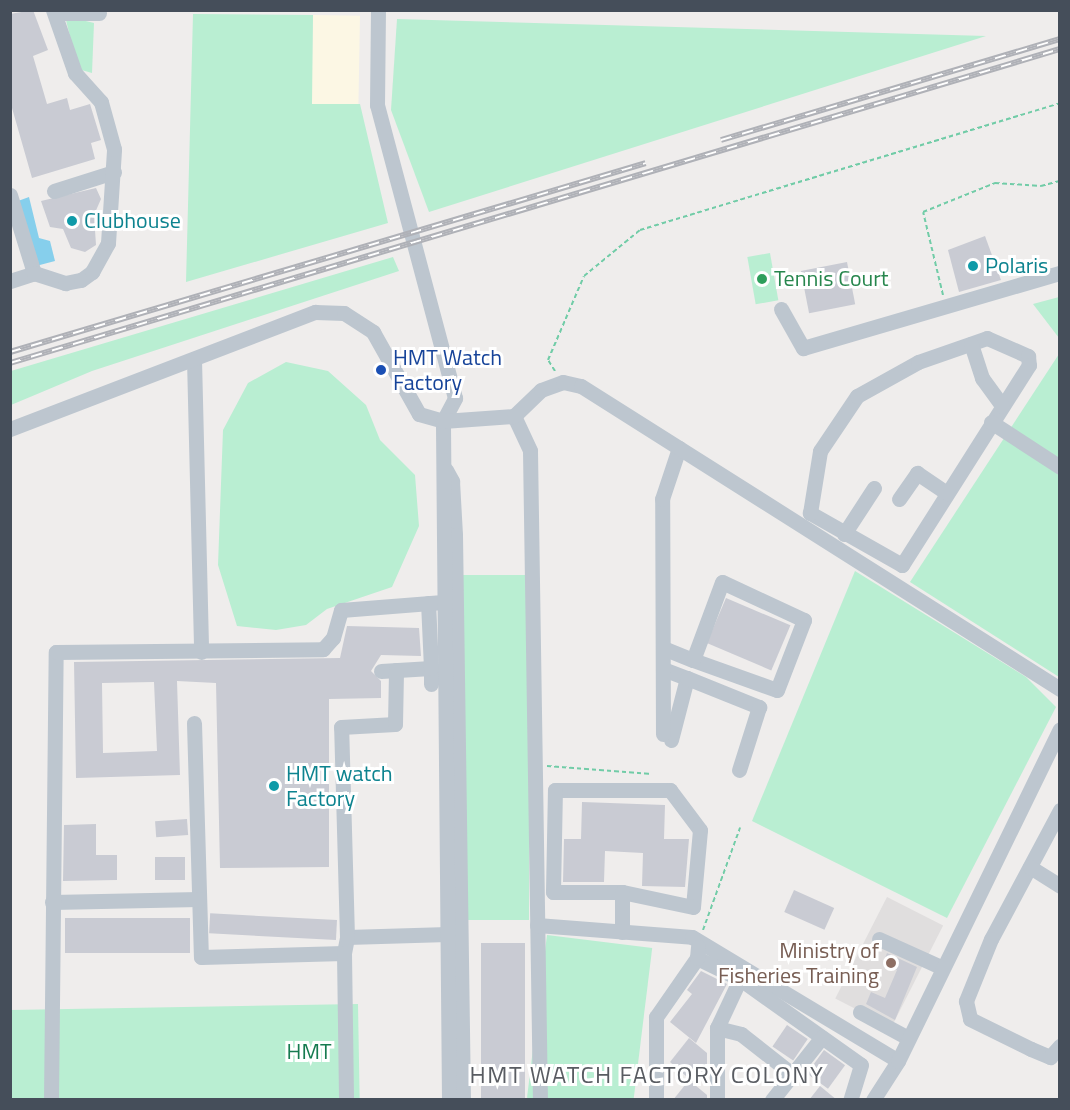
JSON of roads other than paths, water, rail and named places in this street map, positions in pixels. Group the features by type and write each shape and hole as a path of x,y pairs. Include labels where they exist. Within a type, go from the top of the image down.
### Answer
{"street":[{"path":"378,10 377,105 401,207 455,398 443,421 446,470 431,684"},
{"path":"10,281 34,273 65,283 92,272 108,243 114,172 101,102 75,73 54,12 99,13"},
{"path":"54,191 114,172"},
{"path":"10,195 34,273"},
{"path":"782,309 803,348 1059,273"},
{"path":"10,429 315,312 344,313 372,332 419,414 443,421 514,416 541,390 563,382 581,386 1059,689"},
{"path":"987,338 1028,356 1029,365 900,567 810,513 808,506 820,451 834,425 857,396 918,362 970,344 987,338"},
{"path":"970,344 982,378 1002,406"},
{"path":"194,359 201,652"},
{"path":"514,416 530,452 540,1100"},
{"path":"991,422 1059,467"},
{"path":"680,448 662,499 663,669 667,737 687,678"},
{"path":"446,470 453,481 455,535 463,1100"},
{"path":"899,499 916,473 947,493"},
{"path":"844,534 874,488"},
{"path":"663,648 693,660 777,690 804,620 722,582 693,660"},
{"path":"51,1100 56,652 323,649 333,638 341,610 436,603"},
{"path":"436,603 448,934 449,1100"},
{"path":"346,1100 344,953 347,937 341,727 395,724 389,670 431,668"},
{"path":"663,669 759,707 739,770"},
{"path":"194,723 201,957 344,953"},
{"path":"873,1100 898,1061 1059,729"},
{"path":"555,790 670,790 700,830 693,907 622,892 554,892 555,790"},
{"path":"1059,810 992,939 966,1001 970,1019 1031,1049 1050,1057 1059,1046"},
{"path":"1030,867 1059,886"},
{"path":"622,892 622,932"},
{"path":"52,902 199,899"},
{"path":"537,925 699,941 898,1061"},
{"path":"347,937 448,934"},
{"path":"879,939 943,968"},
{"path":"657,1100 656,1017 697,958 699,941"},
{"path":"697,958 740,979 861,1065 850,1100"},
{"path":"717,1100 717,1028 740,979"},
{"path":"860,1012 908,1038"},
{"path":"717,1028 741,1034 792,1074"},
{"path":"772,1100 822,1037"}],"water":[{"path":"29,197 39,238 50,241 55,261 36,266 18,201"}],"railway":[{"path":"721,140 1060,39"},
{"path":"10,363 1060,49"},
{"path":"10,352 646,163"}],"place":[{"name":"Clubhouse","path":"72,221"},
{"name":"Polaris","path":"973,266"},
{"name":"Tennis Court","path":"762,279"},
{"name":"HMT Watch Factory","path":"381,370"},
{"name":"HMT watch Factory","path":"274,786"},
{"name":"Ministry of Fisheries Training","path":"891,963"}],"district":[{"name":"HMT WATCH FACTORY COLONY","path":"647,1075"}],"park label":[{"name":"HMT","path":"309,1052"}]}
